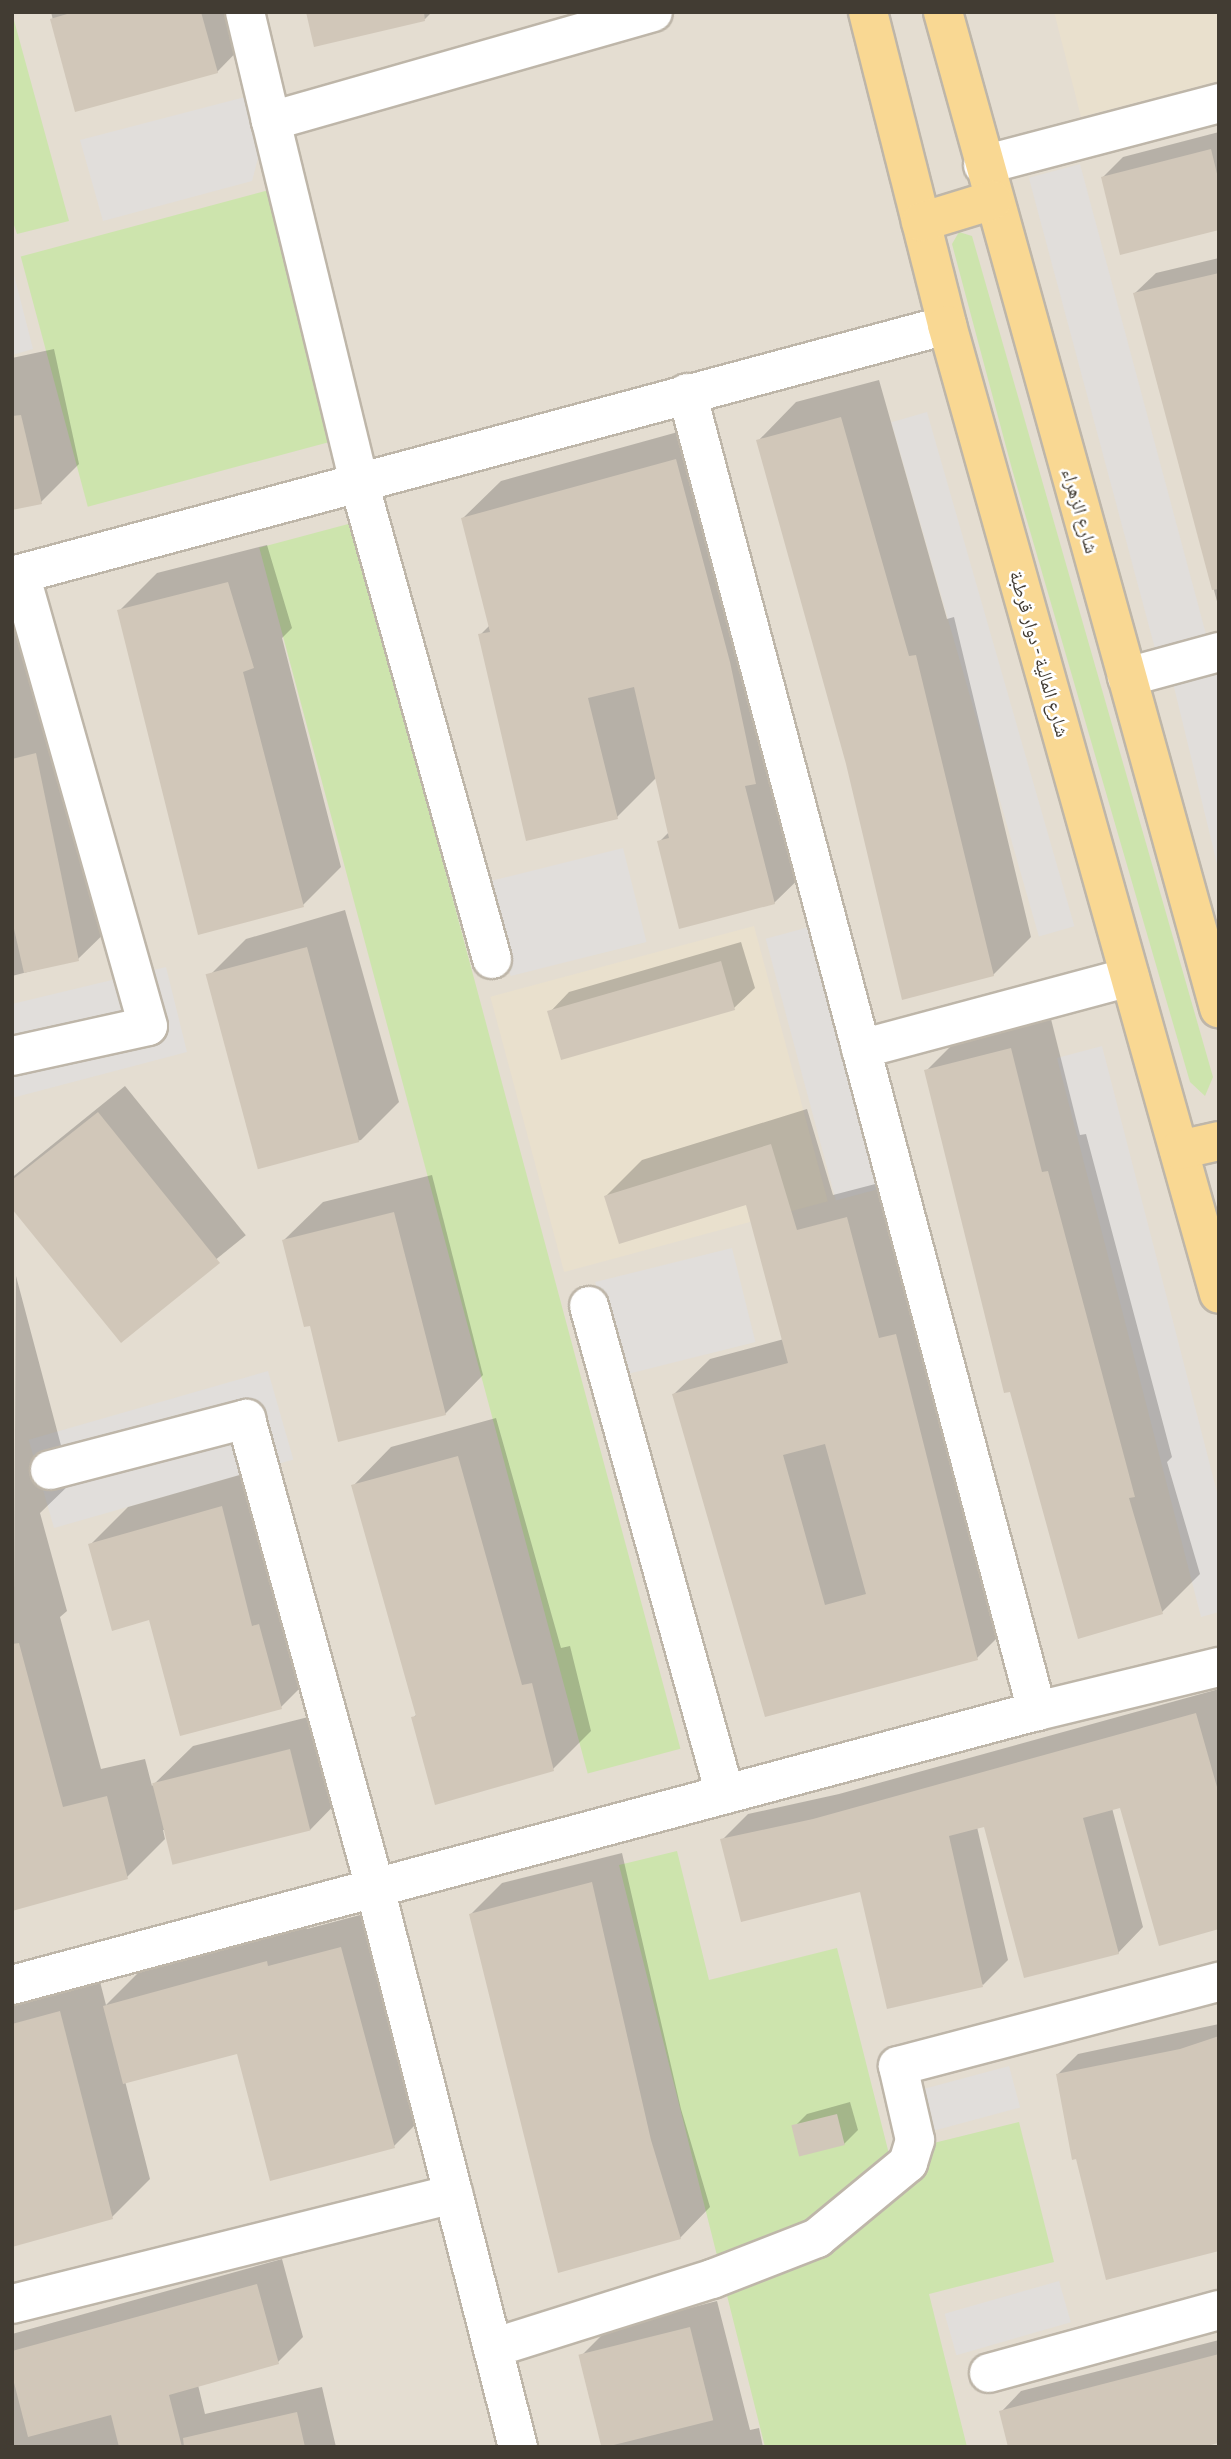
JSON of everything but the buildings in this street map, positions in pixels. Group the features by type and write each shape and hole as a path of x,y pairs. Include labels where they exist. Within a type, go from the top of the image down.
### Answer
{"main road":[{"name":"شارع المالية - دوار قرطبة","path":"868,12 947,326 1219,1294"},
{"name":"شارع الزهراء","path":"943,12 988,183 1127,677 1210,941 1219,1008"},
{"path":"921,222 988,183"},
{"path":"1179,1150 1219,1141"}],"street":[{"path":"244,12 359,482 492,960"},
{"path":"271,121 653,12"},
{"path":"988,183 1219,103"},
{"path":"12,1056 148,1026 16,575 687,393 947,326"},
{"path":"687,393 1037,1711"},
{"path":"1127,677 1219,652"},
{"path":"861,1049 1130,976"},
{"path":"589,1306 725,1794"},
{"path":"50,1470 246,1419 375,1888 518,2447"},
{"path":"12,1985 1037,1711 1219,1667"},
{"path":"493,2348 712,2279 817,2238 908,2163 915,2140 898,2066 1219,1982"},
{"path":"12,2304 454,2194"},
{"path":"989,2373 1219,2309"}],"shaded area":[{"path":"12,12 1219,12 1219,2447 12,2447"},
{"path":"1054,12 1219,12 1219,81 1081,117"},
{"path":"245,97 261,147 252,181 103,221 80,140"},
{"path":"1080,164 1207,638 1156,652 1029,178"},
{"path":"12,267 33,349 12,355"},
{"path":"927,412 1074,926 1039,936 891,422"},
{"path":"1219,672 1219,872 1173,683"},
{"path":"623,848 646,942 511,976 487,882"},
{"path":"754,926 828,1201 564,1272 490,997"},
{"path":"813,926 883,1188 836,1200 766,939"},
{"path":"166,967 187,1052 12,1098 12,1004"},
{"path":"1102,1046 1219,1500 1219,1612 1201,1617 1057,1058"},
{"path":"732,1248 755,1342 619,1376 595,1282"},
{"path":"268,1371 293,1459 54,1528 29,1440"},
{"path":"1009,2066 1020,2108 923,2134 911,2092"},
{"path":"1059,2281 1071,2322 956,2355 945,2314"}],"green space":[{"path":"12,13 69,221 17,234 12,219"},
{"path":"269,190 336,440 88,507 21,257"},
{"path":"959,232 972,236 1213,1077 1205,1096 1190,1082 1012,469 952,244"},
{"path":"352,523 680,1749 588,1774 259,548"},
{"path":"677,1851 709,1980 837,1948 889,2154 1019,2122 1054,2262 929,2294 967,2447 765,2447 619,1865"}]}
